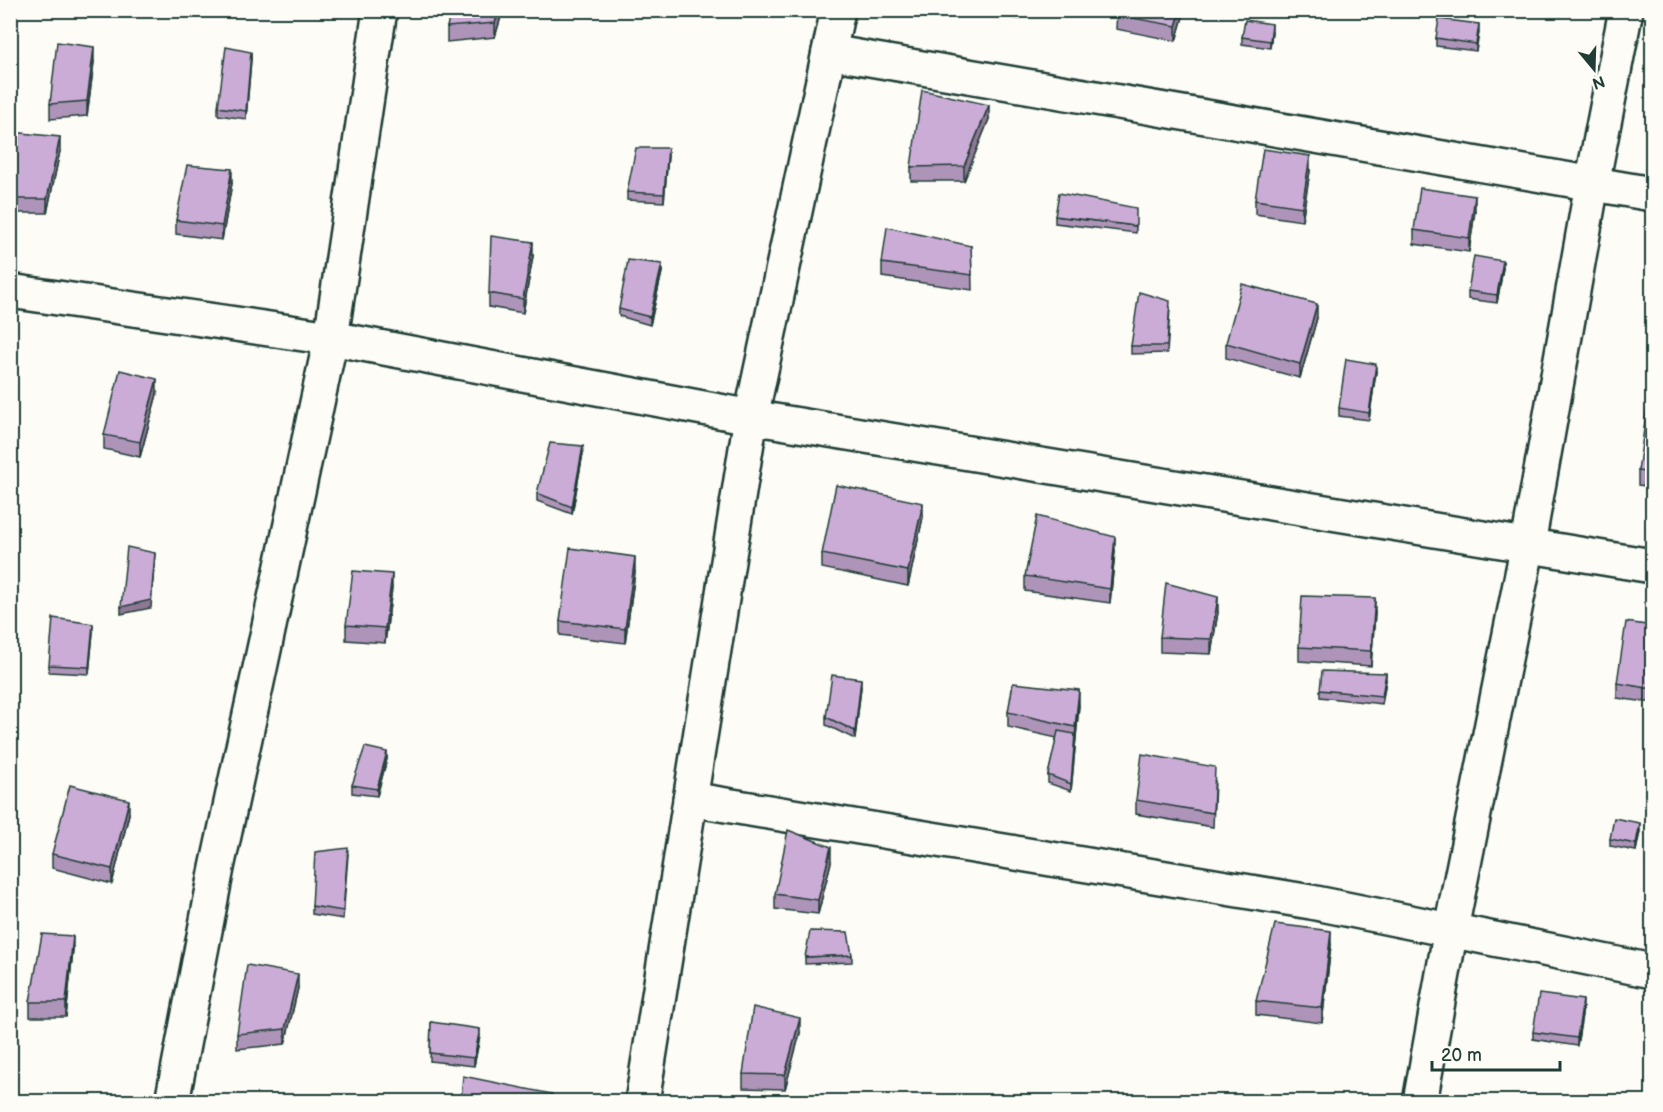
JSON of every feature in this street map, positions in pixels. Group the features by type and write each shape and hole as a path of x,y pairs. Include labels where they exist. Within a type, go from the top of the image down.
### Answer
{"street":[{"path":"172,1101 217,867 331,338 380,10"},
{"path":"642,1101 751,417 838,10"},
{"path":"1420,1101 1451,929 1528,544 1592,184 1626,10"},
{"path":"829,52 1653,194"},
{"path":"10,291 331,338 751,417 1653,566"},
{"path":"690,799 1311,902 1653,971"}],"building":[{"path":"451,10 499,10 495,23 447,27"},
{"path":"1117,10 1181,10 1176,26 1116,15"},
{"path":"1439,19 1479,24 1476,44 1436,38"},
{"path":"1245,20 1272,24 1270,41 1242,37"},
{"path":"57,42 94,47 87,101 50,104"},
{"path":"226,47 251,52 246,111 218,107"},
{"path":"922,90 989,105 964,166 911,167"},
{"path":"12,132 60,137 47,199 10,199 10,137"},
{"path":"636,148 668,148 664,194 627,192"},
{"path":"1263,149 1310,156 1302,207 1255,200"},
{"path":"187,165 232,169 222,226 176,220"},
{"path":"1420,188 1475,196 1469,238 1414,230"},
{"path":"1059,193 1136,208 1136,226 1055,216"},
{"path":"887,227 971,246 972,275 882,263"},
{"path":"491,236 533,242 523,299 489,293"},
{"path":"1474,256 1503,261 1497,295 1468,291"},
{"path":"628,260 662,264 650,317 619,309"},
{"path":"1242,284 1317,304 1300,364 1226,343"},
{"path":"1139,292 1170,301 1167,346 1131,346"},
{"path":"1346,359 1376,364 1369,413 1339,408"},
{"path":"120,370 157,379 140,442 104,435"},
{"path":"1647,408 1653,408 1653,473 1638,471"},
{"path":"550,443 583,446 572,507 537,493"},
{"path":"836,485 923,503 908,571 822,554"},
{"path":"1037,516 1115,537 1110,589 1025,576"},
{"path":"127,547 155,553 151,600 121,607"},
{"path":"570,548 635,557 625,629 560,621"},
{"path":"353,571 392,574 385,628 346,625"},
{"path":"1166,583 1218,597 1211,639 1160,637"},
{"path":"1302,596 1375,598 1371,651 1299,647"},
{"path":"53,618 93,624 89,667 49,665"},
{"path":"1626,622 1653,626 1653,689 1617,683"},
{"path":"1322,671 1386,673 1382,696 1320,690"},
{"path":"832,675 861,679 855,731 826,717"},
{"path":"1013,683 1079,690 1075,727 1008,712"},
{"path":"1058,731 1075,734 1071,784 1048,775"},
{"path":"365,747 387,752 377,789 352,785"},
{"path":"1142,754 1215,767 1213,813 1136,800"},
{"path":"70,785 129,800 112,869 52,854"},
{"path":"1614,818 1640,823 1636,844 1610,839"},
{"path":"788,830 831,847 818,900 775,894"},
{"path":"348,848 343,911 312,906 315,852"},
{"path":"1275,924 1331,931 1322,1008 1256,1001"},
{"path":"810,931 848,932 852,955 805,957"},
{"path":"42,934 73,936 66,1002 30,1002"},
{"path":"247,965 298,974 285,1029 237,1034"},
{"path":"1539,994 1583,1000 1577,1038 1533,1032"},
{"path":"753,1007 800,1018 785,1075 743,1074"},
{"path":"431,1022 480,1029 474,1058 430,1053"},
{"path":"463,1076 552,1094 552,1101 461,1101"}]}
